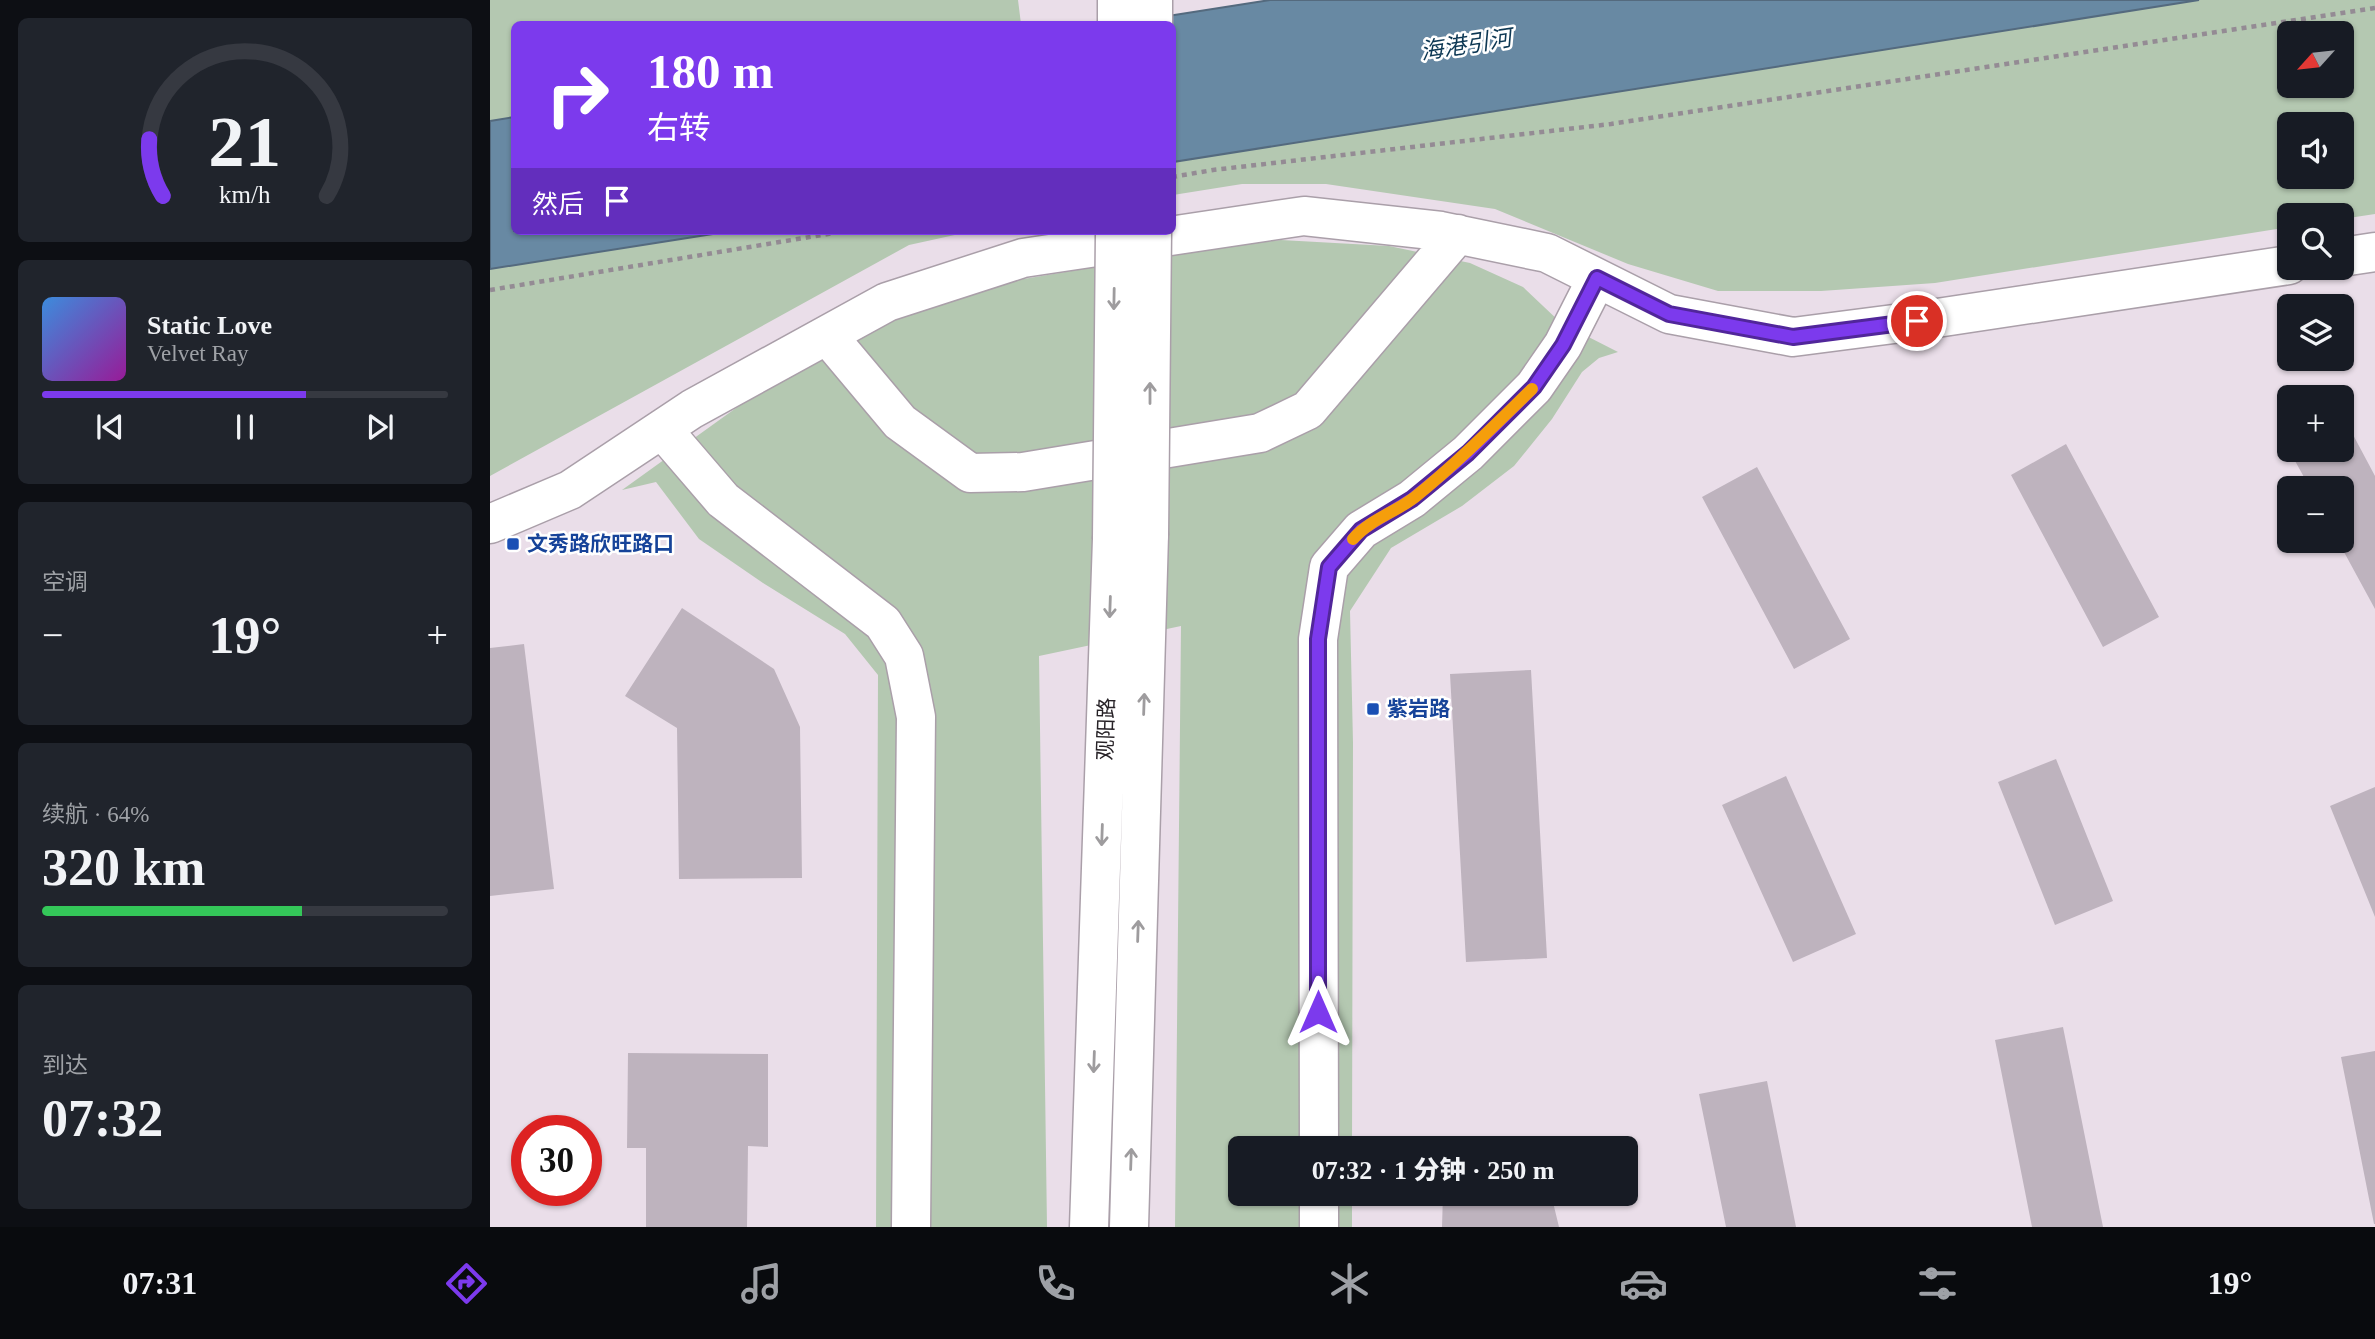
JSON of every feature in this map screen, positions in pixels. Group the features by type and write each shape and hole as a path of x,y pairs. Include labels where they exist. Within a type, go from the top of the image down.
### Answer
{"street":[{"path":"1117,0 1117,21"},
{"path":"1153,0 1153,21"},
{"path":"490,524 570,490 692,410 887,302 1023,258 1304,216 1458,234 1547,253 1669,314 1793,337 2277,267"},
{"path":"827,335 900,422 970,473 1036,470 1260,433 1308,410 1458,234"},
{"name":"观阳路","path":"1089,1227 1112,539 1115,235"},
{"name":"观阳路","path":"1129,1227 1149,535 1152,235"},
{"path":"2354,255 2375,252"},
{"path":"1319,1136 1318,639 1329,567 1361,530 1412,499 1468,453 1534,387 1563,345 1597,278"},
{"path":"662,429 723,500 883,623 904,656 916,717 911,1227"},
{"path":"1319,1206 1319,1227"}],"path":[{"path":"1176,176 1611,124 2375,8"},
{"path":"490,290 822,235"}],"green space":[{"path":"490,0 1018,0 1021,21 511,21 511,118 490,121"},
{"path":"2199,0 2375,0 2375,214 2354,217 2354,203 2277,203 2277,229 1935,283 1821,291 1718,291 1628,264 1495,209 1326,184 1242,184 1176,195 1176,162"},
{"path":"707,235 955,235 909,245 490,476 490,269"},
{"path":"1281,240 1389,246 1470,263 1523,287 1561,323 1618,352 1599,358 1582,372 1552,419 1514,466 1462,506 1391,548 1350,611 1353,743 1352,1136 1228,1136 1228,1206 1352,1206 1352,1227 1175,1227 1181,626 1039,656 1047,1227 876,1227 878,675 845,634 699,539 656,482 622,490 743,403 906,312 987,285 1197,250"}],"water":[{"name":"海港引河","path":"1270,0 2199,0 1176,162 1176,21 1136,21"},
{"path":"511,118 511,235 707,235 490,269 490,121"}],"building":[{"path":"2354,437 2375,476 2375,609 2345,553 2354,553 2354,476 2303,476 2296,462 2354,462"},
{"path":"2066,444 2159,617 2103,647 2011,475"},
{"path":"1757,467 1850,639 1794,669 1702,497"},
{"path":"682,608 774,669 800,727 802,878 679,879 677,728 625,696"},
{"path":"524,644 554,889 490,896 490,648"},
{"path":"1531,670 1547,958 1466,962 1450,674"},
{"path":"2056,759 2113,901 2055,925 1998,782"},
{"path":"1786,776 1856,934 1793,962 1722,805"},
{"path":"2375,787 2375,917 2330,806"},
{"path":"2063,1027 2103,1227 2032,1227 1995,1040"},
{"path":"2375,1051 2375,1224 2374,1224 2341,1057"},
{"path":"628,1053 768,1054 768,1147 748,1146 747,1227 646,1227 646,1148 627,1148"},
{"path":"1767,1081 1796,1227 1726,1227 1699,1094"},
{"path":"1443,1206 1554,1206 1559,1227 1442,1227"}],"slow traffic":[{"path":"1353,539 1361,530 1412,499 1468,453 1532,389"}],"place":[{"name":"文秀路欣旺路口","path":"513,544"},
{"name":"紫岩路","path":"1373,709"}],"route":[{"path":"1318,1012 1318,639 1329,567 1361,530 1412,499 1468,453 1534,387 1563,345 1597,278 1669,314 1793,337 1917,321"}]}
